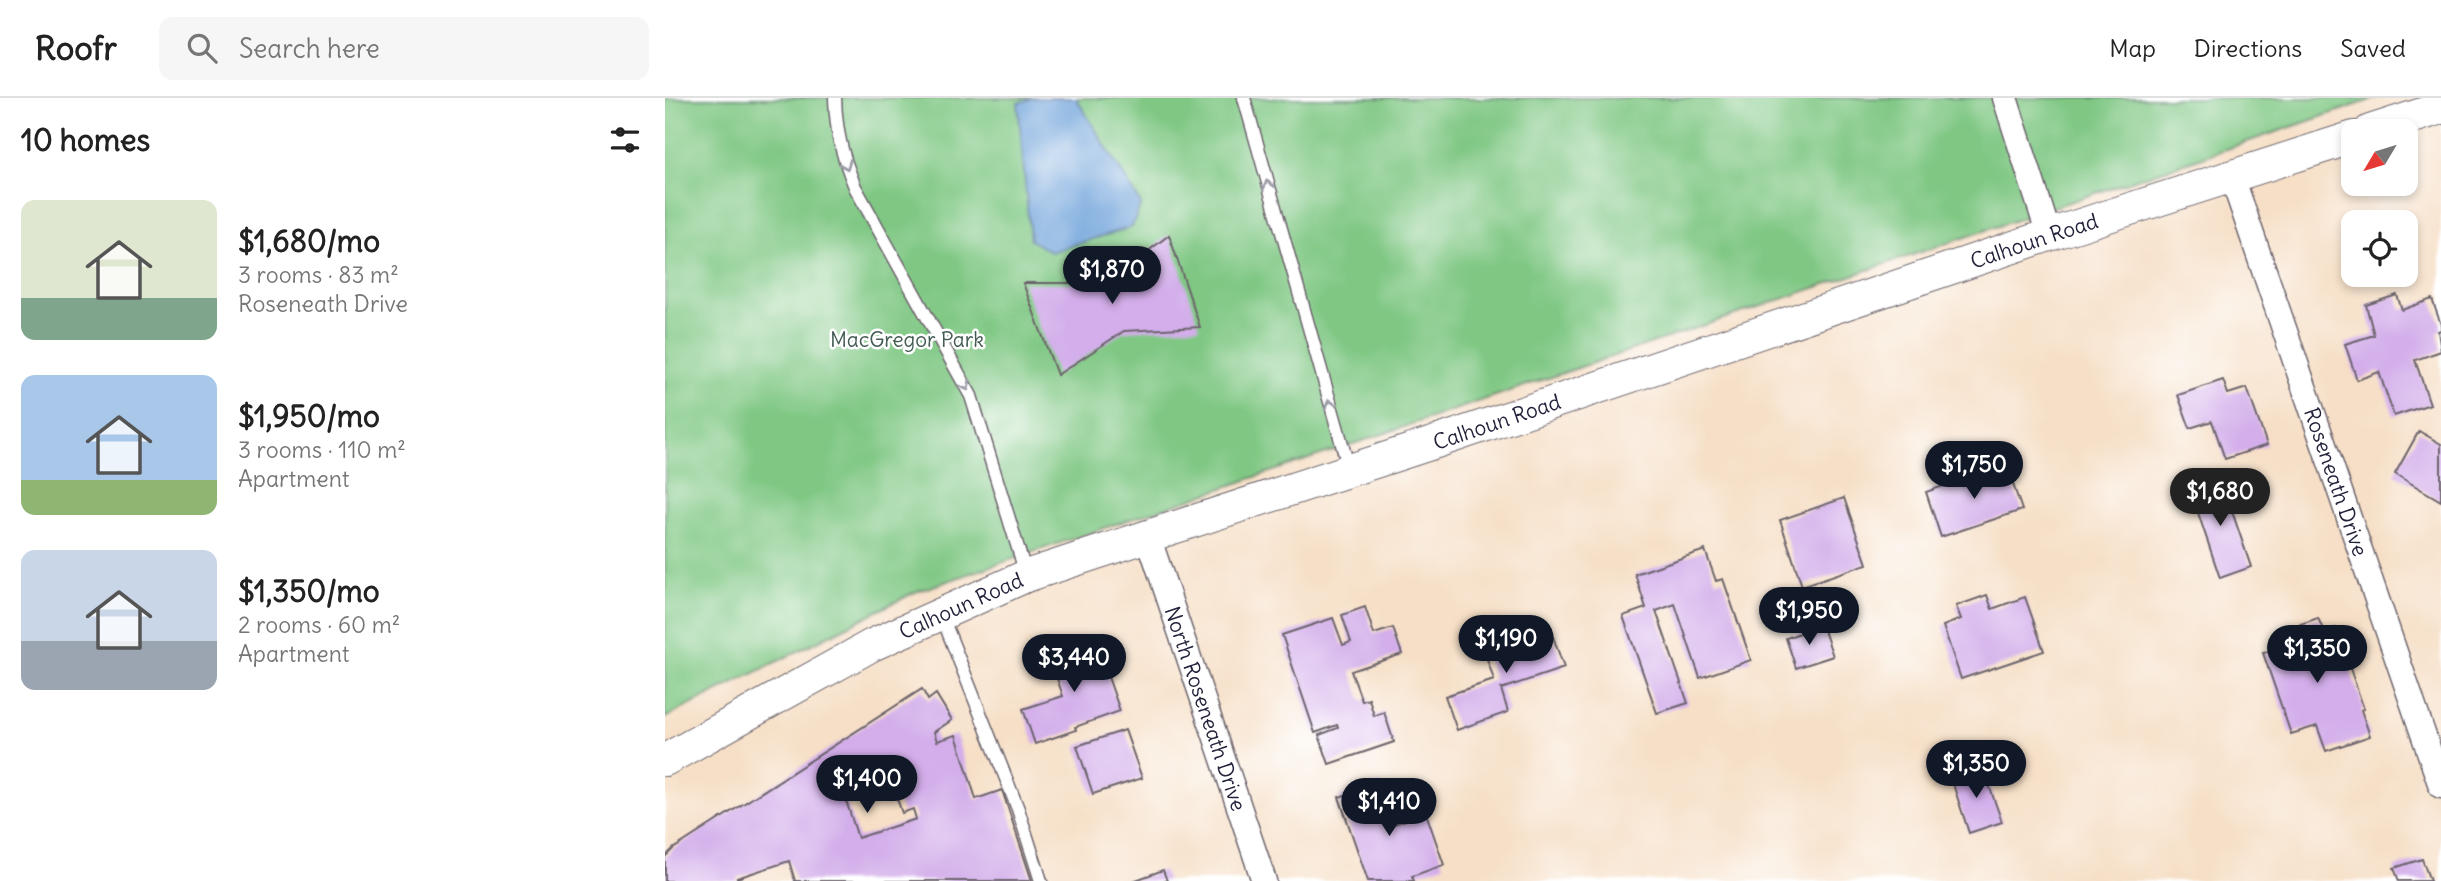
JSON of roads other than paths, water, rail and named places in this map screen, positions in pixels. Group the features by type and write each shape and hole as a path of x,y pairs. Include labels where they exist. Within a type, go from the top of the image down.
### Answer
{"street":[{"path":"2005,98 2049,235"},
{"path":"2406,119 2441,107"},
{"name":"Calhoun Road","path":"665,760 872,645 1027,576 2049,235 2341,141"},
{"name":"Roseneath Drive","path":"2232,177 2441,786"},
{"name":"North Roseneath Drive","path":"1147,536 1264,881"}],"lane":[{"path":"835,98 841,154 855,187 971,396 1027,576"},
{"path":"1244,98 1350,470"},
{"path":"941,614 1018,809 1041,881"}],"water":[{"path":"1033,98 1076,98 1141,204 1132,227 1051,252 1030,240 1018,103"}],"park label":[{"name":"MacGregor Park","path":"907,339"}]}
